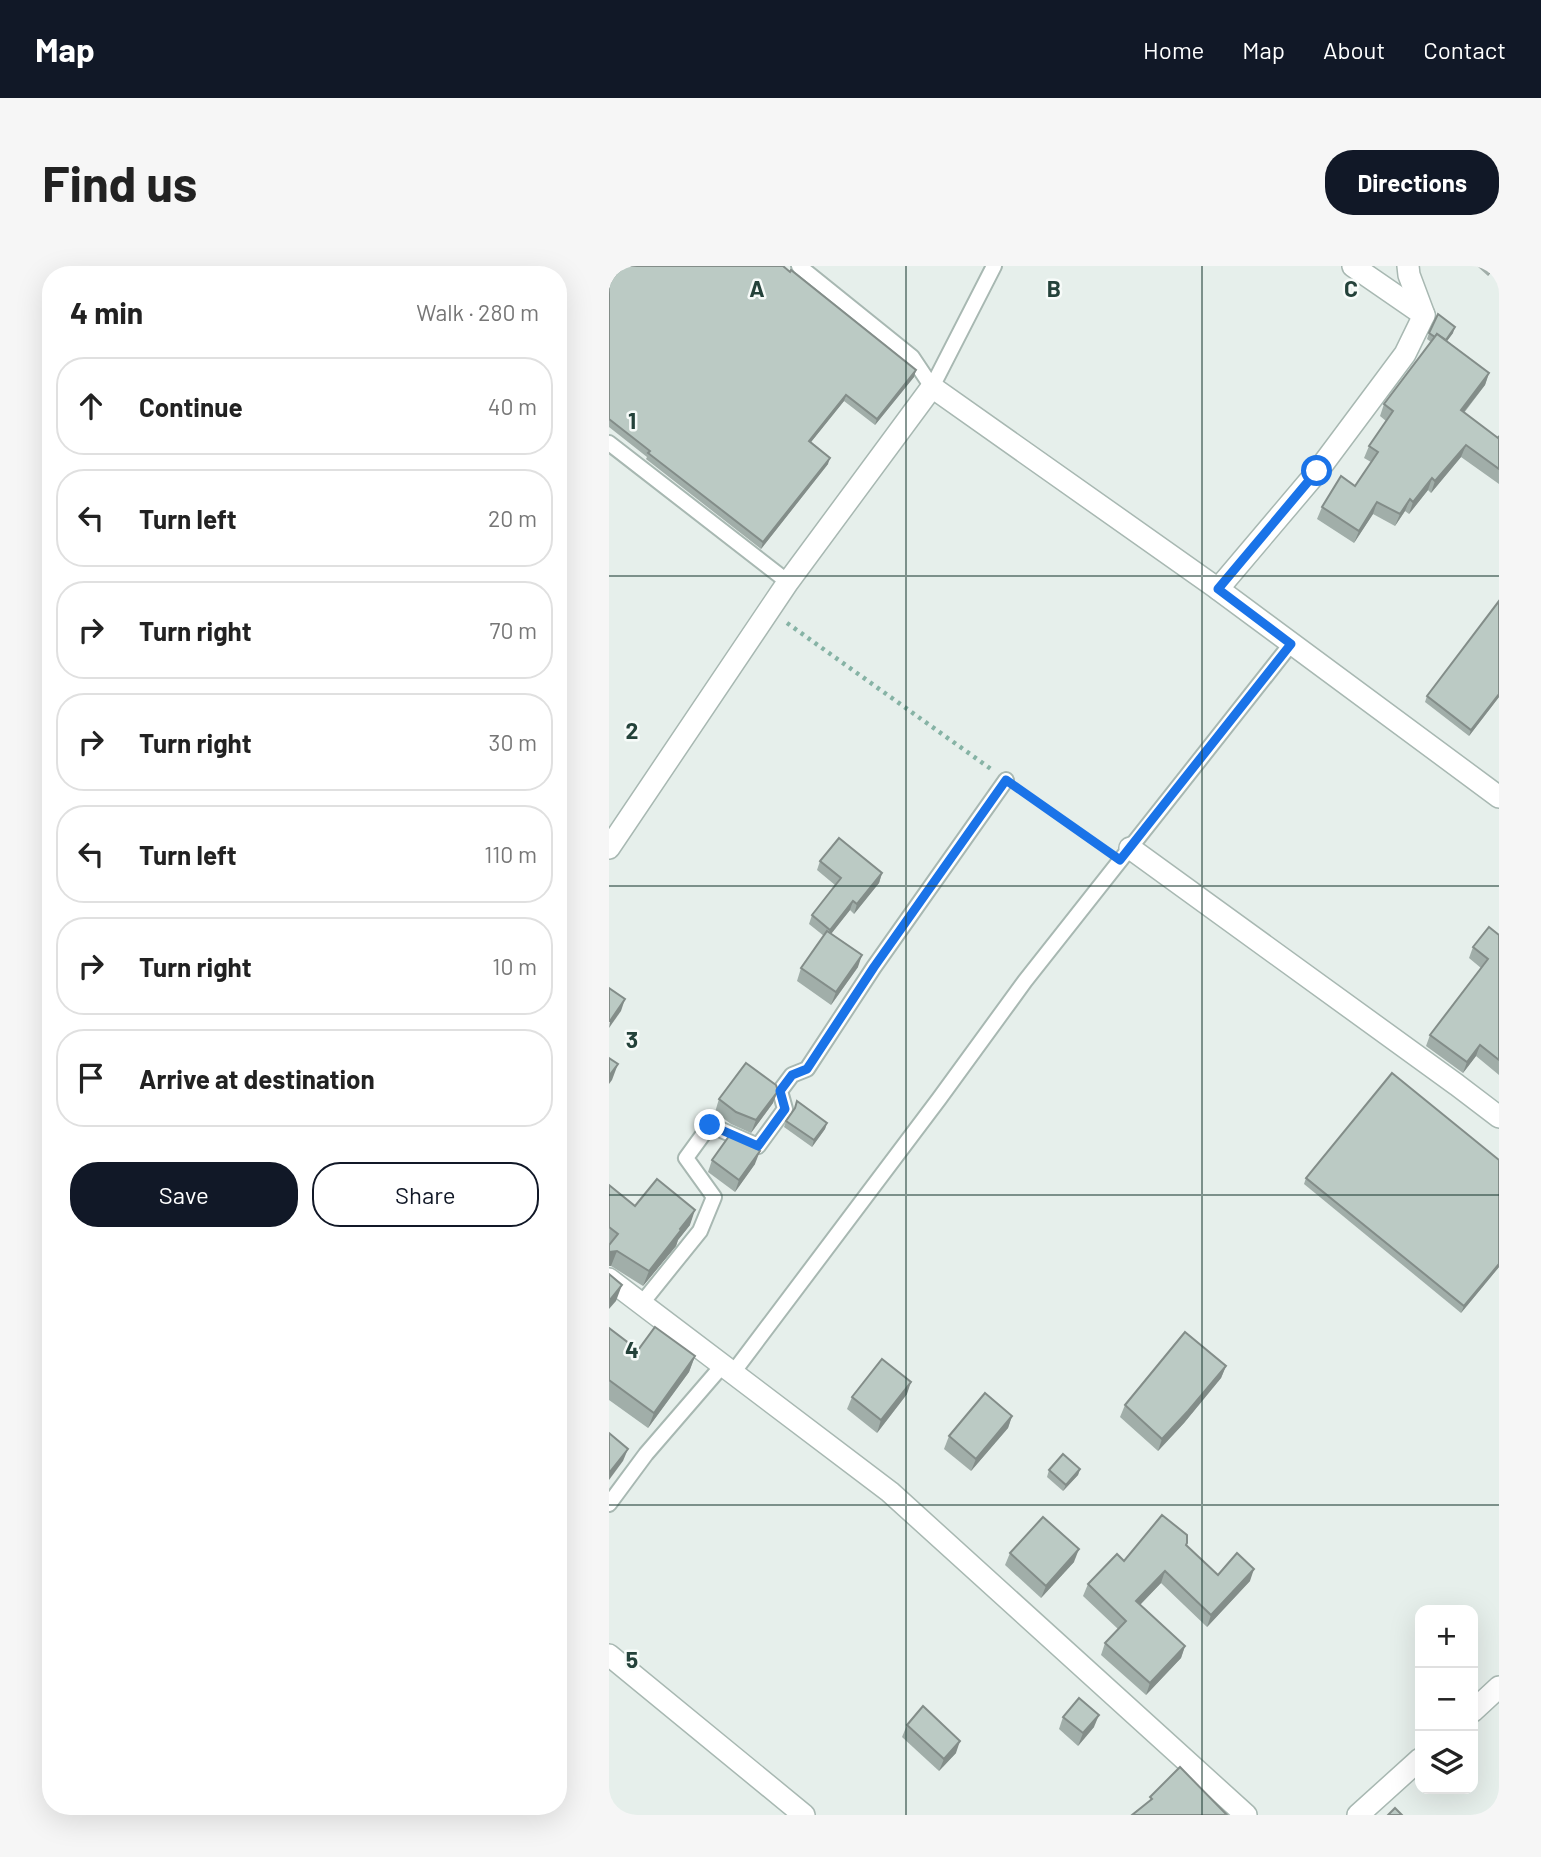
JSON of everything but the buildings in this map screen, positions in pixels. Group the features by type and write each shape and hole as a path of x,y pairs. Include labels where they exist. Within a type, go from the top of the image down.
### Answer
{"street":[{"path":"1353,266 1424,315"},
{"path":"1218,589 1317,471 1405,354 1424,315 1408,266"},
{"path":"609,848 789,582 932,387 1218,589 1499,797"},
{"path":"1125,854 1499,1117"},
{"path":"609,1279 890,1492 1246,1815"},
{"path":"609,1655 804,1815"},
{"path":"1478,1706 1499,1687"},
{"path":"1358,1815 1415,1764"}],"lane":[{"path":"799,266 912,357 932,387 994,266"},
{"path":"609,443 789,582"},
{"path":"609,1504 646,1454 727,1370 939,1099 1025,981 1291,644"},
{"path":"642,1303 700,1231 714,1197 686,1158 710,1125 758,1146 785,1109 780,1091 792,1075 807,1069 874,967 1006,780"}],"path":[{"path":"769,611 1006,780 1125,854"}],"route":[{"path":"710,1125 758,1146 785,1109 780,1091 792,1075 807,1069 874,967 1006,780 1120,860 1291,644 1218,589 1317,471"}]}
